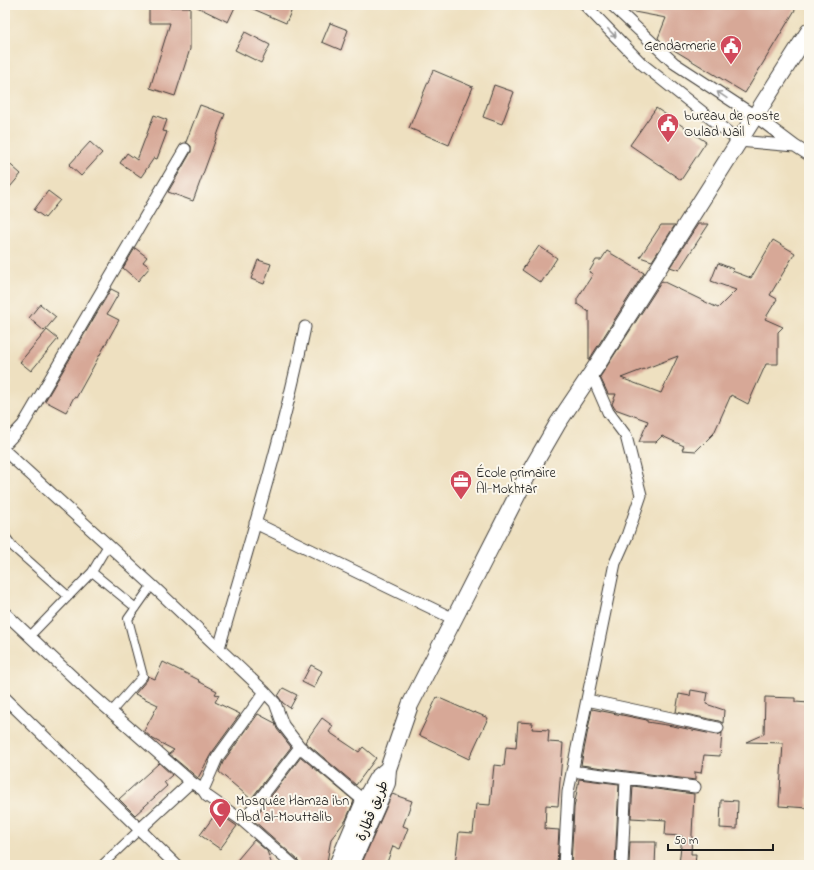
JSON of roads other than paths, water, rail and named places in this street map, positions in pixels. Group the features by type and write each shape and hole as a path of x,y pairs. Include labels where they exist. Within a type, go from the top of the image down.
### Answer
{"main road":[{"path":"454,619 525,480 558,423 740,141 809,31"},
{"name":"طريق قطارة","path":"351,865 377,778 388,769 410,705 454,619"},
{"name":"طريق قطارة","path":"337,865 371,802"}],"street":[{"path":"586,5 642,64 740,141 795,146"},
{"path":"612,5 674,63 755,116 809,155"},
{"path":"5,444 22,425 185,149"},
{"path":"218,648 255,523 294,379 305,327"},
{"path":"564,865 568,792 615,563 627,536 641,495 626,436 608,412 591,373"},
{"path":"5,451 152,585 186,619 265,692 274,703 283,725 300,747 371,802"},
{"path":"255,523 454,619"},
{"path":"5,536 16,550 68,596"},
{"path":"30,636 92,572 108,545"},
{"path":"92,572 136,608"},
{"path":"111,712 142,676 128,619 152,585"},
{"path":"5,613 111,712 191,782 203,790 207,796 243,821 293,865"},
{"path":"203,790 217,758 265,692"},
{"path":"5,698 176,865"},
{"path":"587,700 718,728"},
{"path":"243,821 300,747"},
{"path":"572,771 694,787"},
{"path":"622,865 626,778"},
{"path":"102,865 191,782"}],"place":[{"name":"Gendarmerie","path":"731,66"},
{"name":"bureau de poste Oulad Nail","path":"668,144"},
{"name":"École primaire Al-Mokhtar","path":"461,500"},
{"name":"Mosquée Hamza ibn Abd al-Mouttalib","path":"220,828"}]}
